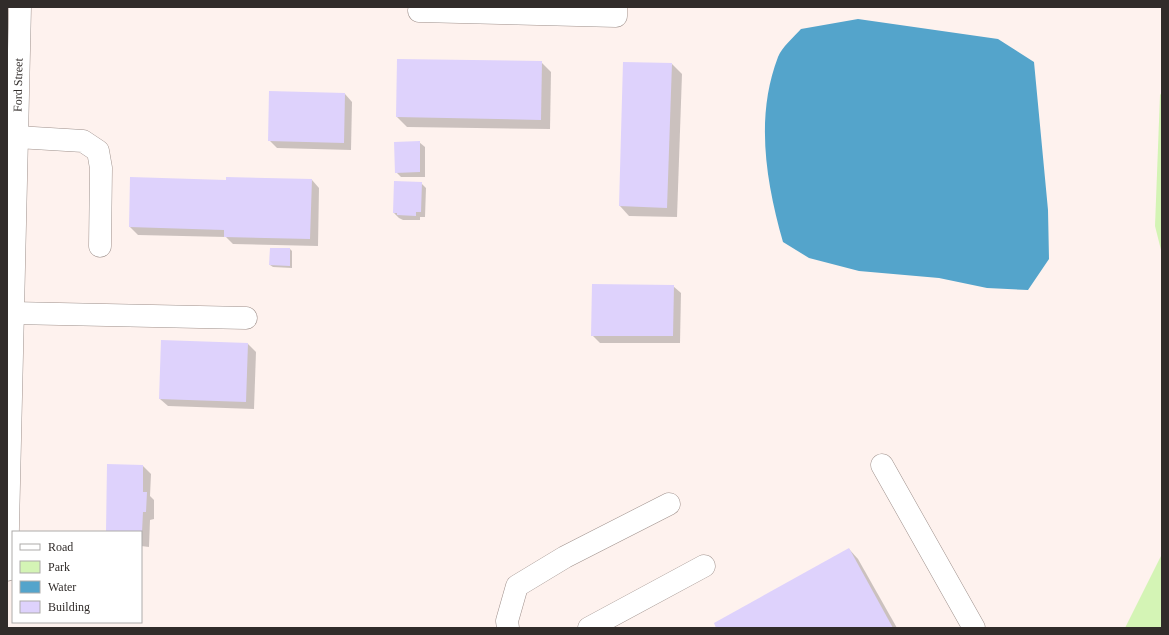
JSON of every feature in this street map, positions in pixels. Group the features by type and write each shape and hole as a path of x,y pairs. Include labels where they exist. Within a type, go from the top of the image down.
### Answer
{"street":[{"name":"Ford Street","path":"7,570 8,465 13,313 11,230 17,137 20,7"},
{"path":"419,11 616,16 616,7"},
{"path":"17,137 83,141 98,151 101,168 100,246"},
{"path":"13,313 246,318"},
{"path":"882,466 974,628"},
{"path":"504,626 517,586 565,557 669,504"},
{"path":"589,628 704,566"}],"green space":[{"path":"1162,92 1162,254 1155,226 1160,95"},
{"path":"1162,554 1162,628 1125,628"}],"water":[{"path":"858,19 998,39 1034,62 1048,210 1049,259 1028,290 987,288 939,278 859,271 809,258 783,242 768,173 765,126 771,80 778,57 785,46 801,29"}],"building":[{"path":"397,59 542,61 541,120 396,117"},
{"path":"623,62 672,63 667,208 619,206"},
{"path":"269,91 345,93 344,143 268,141"},
{"path":"420,141 420,172 395,173 394,142"},
{"path":"130,177 226,180 226,177 312,179 310,239 224,237 224,230 129,227"},
{"path":"394,181 422,182 421,212 416,212 416,216 397,215 397,213 393,213"},
{"path":"270,248 290,248 290,266 269,265"},
{"path":"592,284 674,285 673,336 591,336"},
{"path":"161,340 248,343 246,402 159,399"},
{"path":"107,464 143,465 143,492 147,492 146,512 143,512 142,532 106,531"},
{"path":"849,548 893,628 716,628 714,623"}]}
